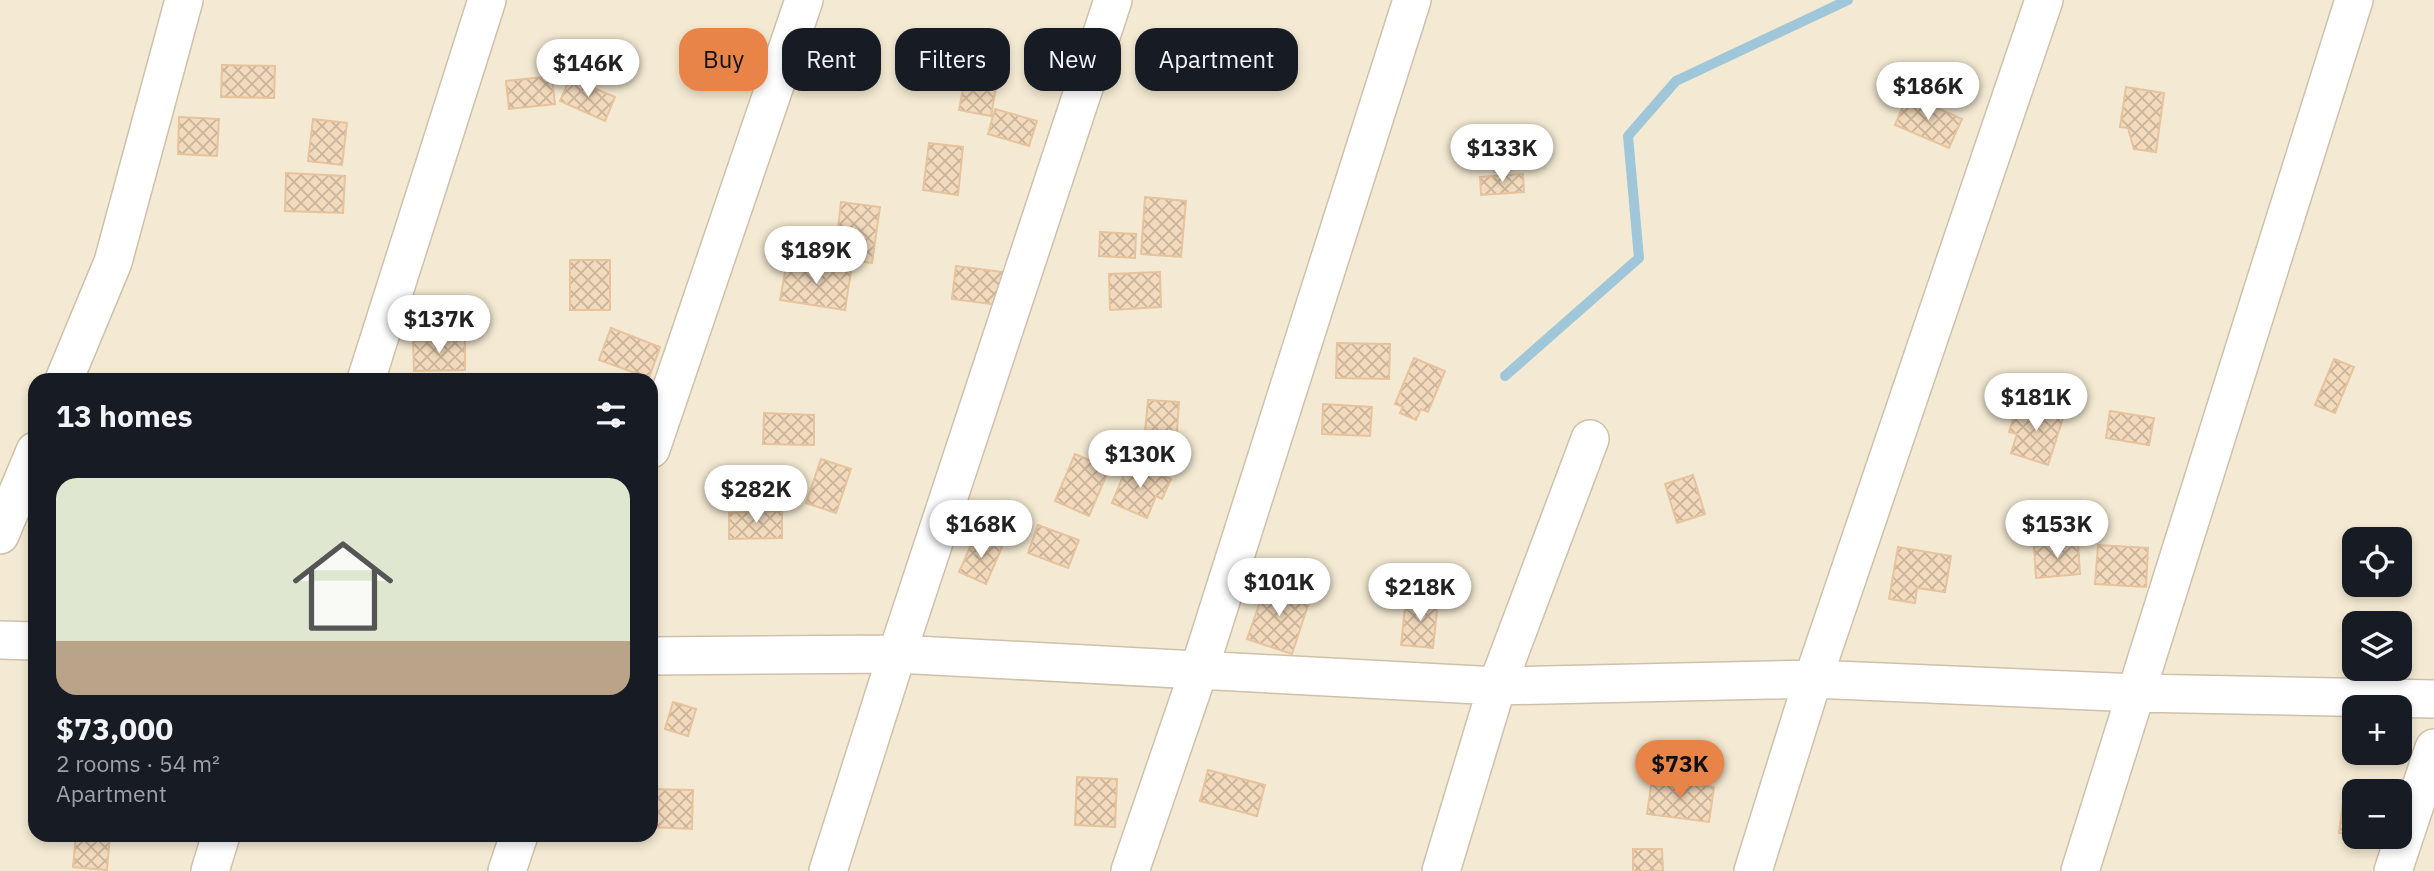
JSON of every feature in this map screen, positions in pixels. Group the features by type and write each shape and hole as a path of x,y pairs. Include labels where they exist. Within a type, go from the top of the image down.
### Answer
{"street":[{"path":"67,373 113,262 184,0"},
{"path":"368,373 487,0"},
{"path":"658,428 804,0"},
{"path":"828,871 1113,0"},
{"path":"1392,0 1425,0"},
{"path":"1130,871 1199,670 1412,0"},
{"path":"1754,871 1813,679 2044,0"},
{"path":"2080,871 2354,0"},
{"path":"1441,871 1497,686 1590,439"},
{"path":"0,535 28,468"},
{"path":"0,640 28,641"},
{"path":"658,656 897,654 1497,686 1813,679 2137,693 2434,699"},
{"path":"2393,871 2434,748"},
{"path":"210,871 219,842"},
{"path":"507,871 517,842"}],"shaded area":[{"path":"0,0 2434,0 2434,871 0,871"}],"building":[{"path":"222,65 275,66 274,98 221,97"},
{"path":"552,76 555,104 509,109 506,81"},
{"path":"570,78 615,97 605,121 560,101"},
{"path":"2126,87 2164,93 2156,152 2134,149 2128,128 2120,127"},
{"path":"963,91 995,91 991,116 959,110"},
{"path":"1908,95 1962,119 1949,148 1895,125"},
{"path":"995,109 1037,121 1029,146 988,134"},
{"path":"179,117 219,119 217,156 178,154"},
{"path":"313,119 347,123 342,165 308,161"},
{"path":"929,143 963,147 958,195 923,190"},
{"path":"286,173 345,176 343,213 285,211"},
{"path":"1523,174 1524,192 1481,195 1480,177"},
{"path":"1145,197 1186,201 1181,257 1141,254"},
{"path":"841,202 880,207 872,263 787,253 790,232 837,238"},
{"path":"1100,232 1136,234 1135,258 1099,256"},
{"path":"570,260 610,260 610,310 570,310"},
{"path":"787,261 851,271 845,310 780,300"},
{"path":"956,266 1011,273 1006,306 952,299"},
{"path":"1160,272 1161,307 1110,310 1109,274"},
{"path":"611,328 660,347 651,373 635,373 599,360"},
{"path":"465,340 465,370 414,371 413,341"},
{"path":"1337,343 1390,344 1389,379 1336,378"},
{"path":"1414,358 1445,371 1428,412 1421,409 1416,420 1400,413 1403,407 1395,404"},
{"path":"2334,359 2354,367 2335,413 2315,405"},
{"path":"1148,400 1179,402 1176,445 1144,443"},
{"path":"2026,403 2064,415 2048,465 2011,453 2017,434 2009,432 2015,412 2023,415"},
{"path":"1323,404 1372,407 1370,436 1322,434"},
{"path":"2110,411 2154,418 2149,445 2106,438"},
{"path":"764,413 814,415 814,445 763,444"},
{"path":"1075,454 1109,469 1089,516 1055,501"},
{"path":"821,459 851,469 836,513 806,503"},
{"path":"1129,462 1171,479 1162,499 1156,496 1147,518 1112,503"},
{"path":"1693,475 1705,514 1677,523 1665,484"},
{"path":"782,511 782,538 729,539 729,513"},
{"path":"1038,525 1079,540 1068,568 1028,553"},
{"path":"975,536 1002,547 986,584 959,572"},
{"path":"2078,543 2080,574 2036,578 2034,546"},
{"path":"2098,545 2148,548 2146,587 2095,584"},
{"path":"1898,547 1951,556 1945,592 1917,588 1915,603 1889,599"},
{"path":"1267,582 1311,596 1292,654 1247,639"},
{"path":"1406,598 1438,601 1433,648 1401,645"},
{"path":"673,702 696,709 688,736 665,729"},
{"path":"1208,770 1265,785 1257,816 1200,801"},
{"path":"1077,777 1117,779 1115,827 1075,825"},
{"path":"1652,779 1714,787 1709,822 1647,814"},
{"path":"658,789 693,790 692,829 658,827"},
{"path":"2342,810 2342,833 2339,833"},
{"path":"75,842 109,842 107,870 73,867"},
{"path":"1633,849 1662,849 1663,871 1633,871"}],"waterway":[{"path":"1505,376 1639,258 1628,136 1676,81 1848,0"}]}
